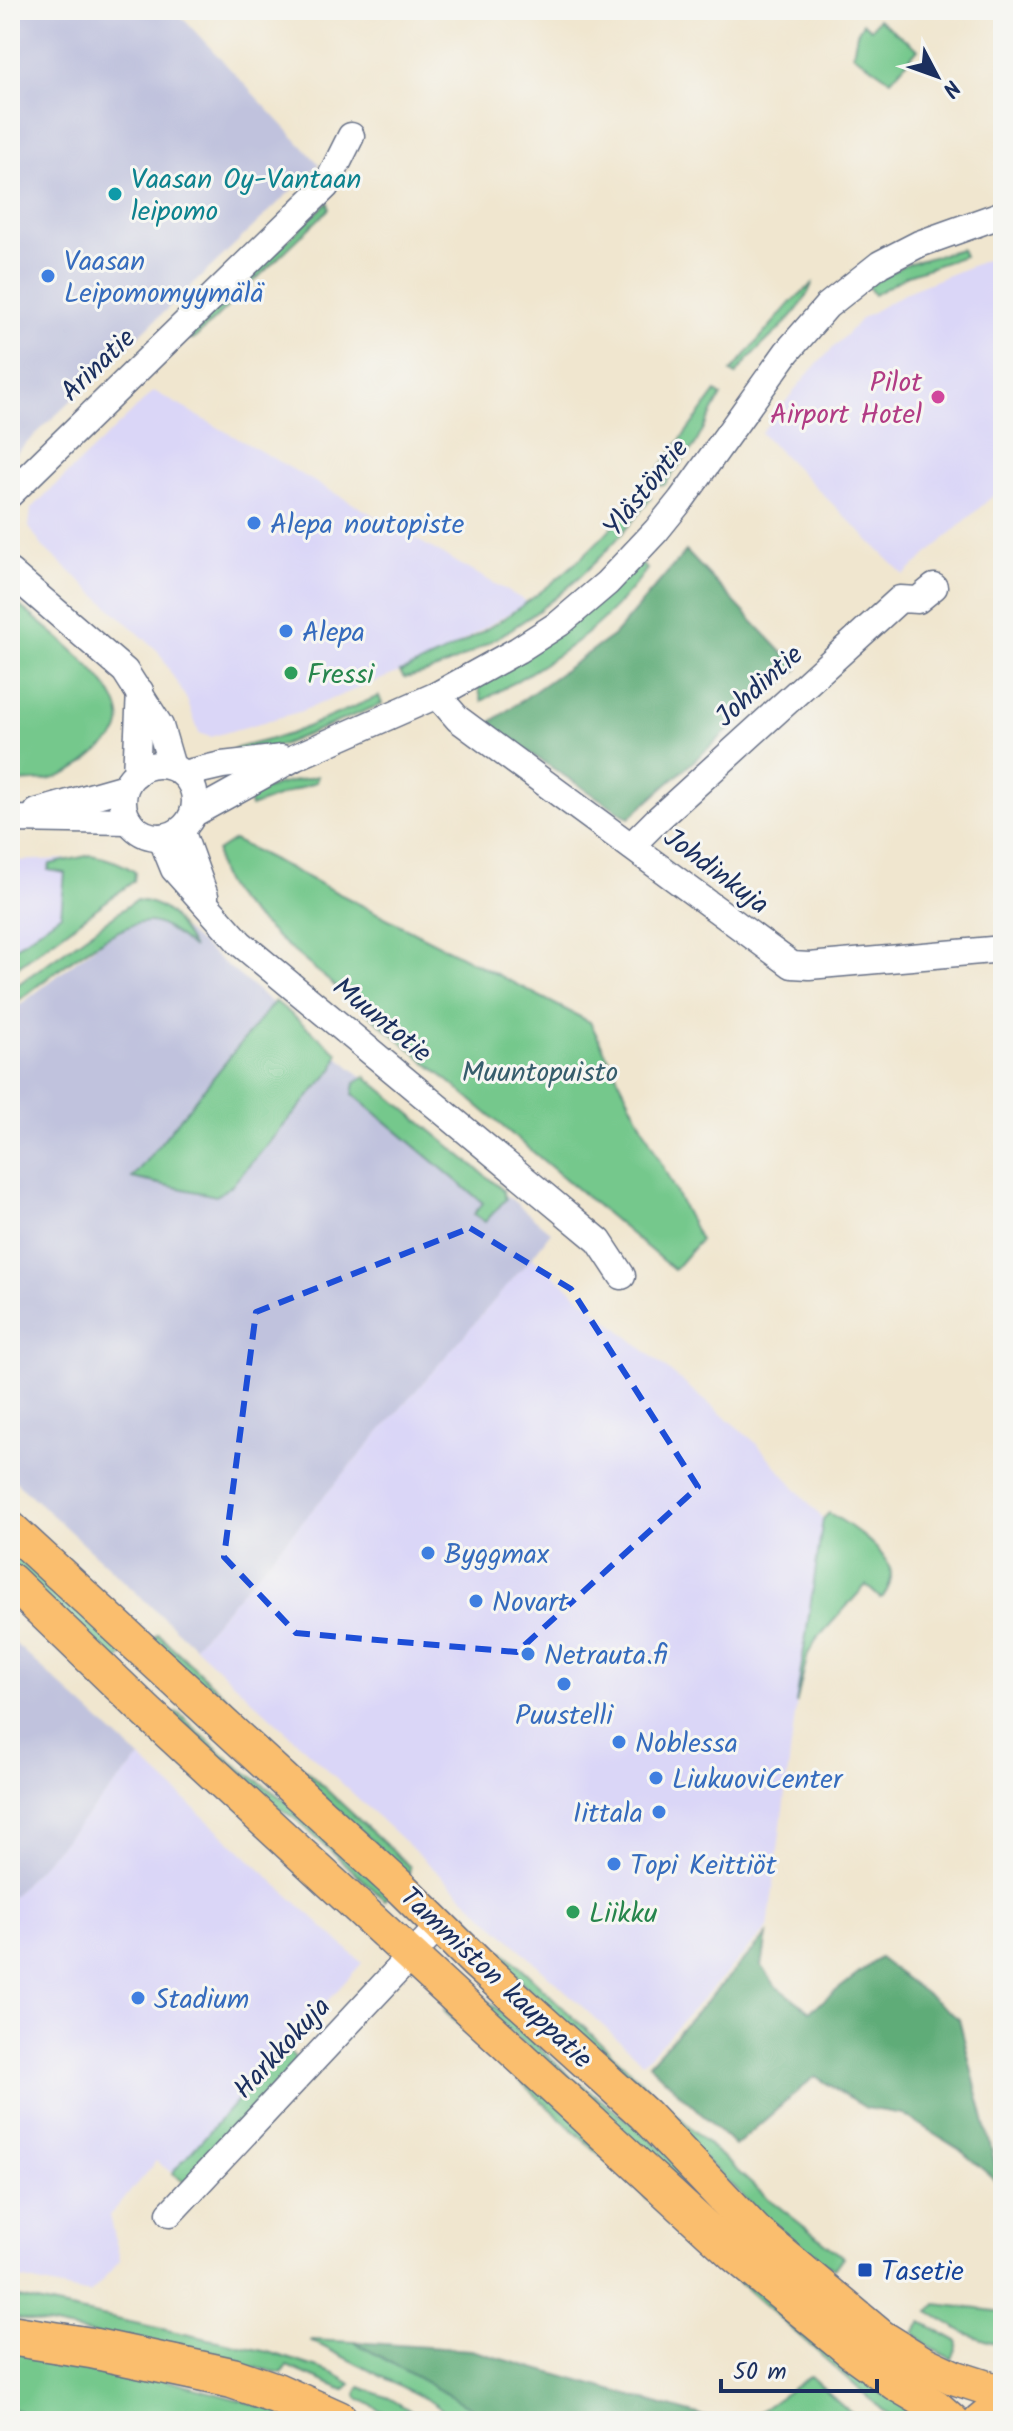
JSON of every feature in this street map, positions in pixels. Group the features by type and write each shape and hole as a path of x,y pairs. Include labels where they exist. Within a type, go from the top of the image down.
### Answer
{"highway":[{"path":"10,2335 232,2378 276,2393 338,2421"}],"main road":[{"name":"Tammiston kauppatie","path":"10,1528 644,2114 756,2232 881,2337 921,2362 953,2377 1003,2393"},
{"name":"Tammiston kauppatie","path":"10,1580 148,1713 745,2264 851,2351 952,2421"},
{"path":"980,2421 1003,2402"}],"street":[{"name":"Arinatie","path":"10,494 326,186 351,136"},
{"name":"Ylästöntie","path":"12,819 129,821 146,835 179,827 296,757 437,695 518,650 560,623 607,583 656,531 787,352 827,306 880,264 919,244 1003,214"},
{"path":"10,572 125,671 140,691 160,726 178,770 195,795 179,827"},
{"name":"Johdintie","path":"631,846 900,599 918,600 934,587"},
{"path":"129,821 124,809 140,691"},
{"name":"Johdinkuja","path":"437,695 458,719 792,965 1003,949"},
{"name":"Ylästöntie","path":"12,819 130,780 156,765 178,770 296,757"},
{"name":"Muuntotie","path":"179,827 174,869 240,943 599,1241 622,1276"},
{"name":"Harkkokuja","path":"170,2213 440,1925"}],"highlighted area":[{"path":"470,1228 571,1289 698,1487 517,1652 296,1633 224,1557 256,1312"}],"shaded area":[{"name":"Vaasan Oy-Vantaan leipomo","path":"10,10 175,10 319,164 10,459"},
{"path":"1003,253 1003,487 904,575 761,433 806,376 862,318 909,291"},
{"path":"154,391 527,602 435,658 299,712 210,737 199,733 187,700 158,651 43,547 29,527 31,509"},
{"path":"97,858 61,914 10,951 10,861"},
{"path":"169,918 551,1232 194,1646 10,1476 10,1013 126,922"},
{"path":"532,1257 755,1442 823,1519 768,1928 643,2063 194,1646"},
{"path":"10,1639 140,1758 10,1899"},
{"path":"140,1758 362,1963 172,2173 156,2161 110,2215 120,2260 90,2294 10,2277 10,1899"}],"green space":[{"path":"878,19 918,49 891,80 853,54 857,33 863,23 871,29"},
{"path":"328,202 329,209 194,339 186,337"},
{"path":"961,249 964,256 908,275 874,295 868,286 904,265"},
{"path":"812,284 788,321 736,375 731,372 791,302"},
{"path":"716,392 721,396 695,445 664,485 647,485"},
{"path":"640,494 651,498 615,541 557,597 468,655 437,669 404,678 400,672 468,640 532,599 590,550"},
{"path":"686,551 798,669 629,818 487,725 614,635"},
{"path":"641,564 647,569 611,612 592,629 551,659 482,701 478,687"},
{"path":"10,598 80,657 112,695 120,713 119,729 112,740 74,770 55,778 10,781"},
{"path":"379,696 382,704 281,745 236,755 234,749 290,734"},
{"path":"318,776 316,782 251,807 248,795"},
{"name":"Muuntopuisto","path":"234,840 590,1022 700,1240 674,1270 248,911 229,890 218,865 217,851"},
{"path":"91,855 114,861 135,872 134,881 10,972 10,951 61,914 65,873 48,870 50,864"},
{"path":"136,900 157,905 171,915 193,948 161,925 150,922 135,924 98,942 10,1007 10,990"},
{"path":"275,1001 338,1053 334,1068 231,1186 216,1196 132,1178"},
{"path":"365,1076 503,1190 506,1199 485,1222 474,1214 483,1203 353,1094 355,1083"},
{"path":"829,1513 875,1547 888,1565 891,1580 885,1595 880,1598 866,1585 816,1640 808,1654 796,1704 823,1519"},
{"path":"10,1544 128,1650 115,1663 10,1564"},
{"path":"158,1634 410,1867 409,1875 151,1640"},
{"path":"178,1713 229,1760 305,1815 390,1895 385,1900 298,1821 240,1779 173,1714"},
{"path":"767,1935 762,1966 775,1985 810,2011 879,1958 959,2019 1000,2184 960,2150 903,2114 866,2108 815,2076 735,2146 649,2064"},
{"path":"494,1952 504,1952 765,2196 843,2257 834,2269 788,2240 504,1965"},
{"path":"468,1982 572,2078 639,2129 942,2387 939,2395 834,2325 462,1988"},
{"path":"444,2008 923,2414 916,2421 895,2421 713,2259"},
{"path":"285,2048 297,2063 185,2183 172,2173"},
{"path":"10,2296 268,2352 333,2373 351,2384 344,2390 287,2366 281,2373 10,2317"},
{"path":"936,2304 1003,2312 1003,2346 965,2333 929,2312"},
{"path":"922,2322 957,2341 952,2359 930,2348 914,2333"},
{"path":"310,2340 354,2342 495,2421 459,2421 428,2400"},
{"path":"354,2342 471,2350 719,2421 495,2421"},
{"path":"10,2343 61,2352 317,2421 47,2421 10,2408"},
{"path":"810,2376 860,2421 746,2421"},
{"path":"360,2387 389,2398 428,2421 400,2421 357,2397"}],"place":[{"name":"Vaasan Oy-Vantaan leipomo","path":"115,194"},
{"name":"Vaasan Leipomomyymälä","path":"48,276"},
{"name":"Pilot Airport Hotel","path":"938,397"},
{"name":"Alepa noutopiste","path":"254,523"},
{"name":"Alepa","path":"286,631"},
{"name":"Fressi","path":"291,673"},
{"name":"Byggmax","path":"428,1553"},
{"name":"Novart","path":"476,1601"},
{"name":"Netrauta.fi","path":"528,1654"},
{"name":"Puustelli","path":"564,1684"},
{"name":"Noblessa","path":"619,1742"},
{"name":"LiukuoviCenter","path":"656,1778"},
{"name":"Iittala","path":"659,1812"},
{"name":"Topi Keittiöt","path":"614,1864"},
{"name":"Liikku","path":"573,1912"},
{"name":"Stadium","path":"138,1998"},
{"name":"Tasetie","path":"865,2270"}]}
